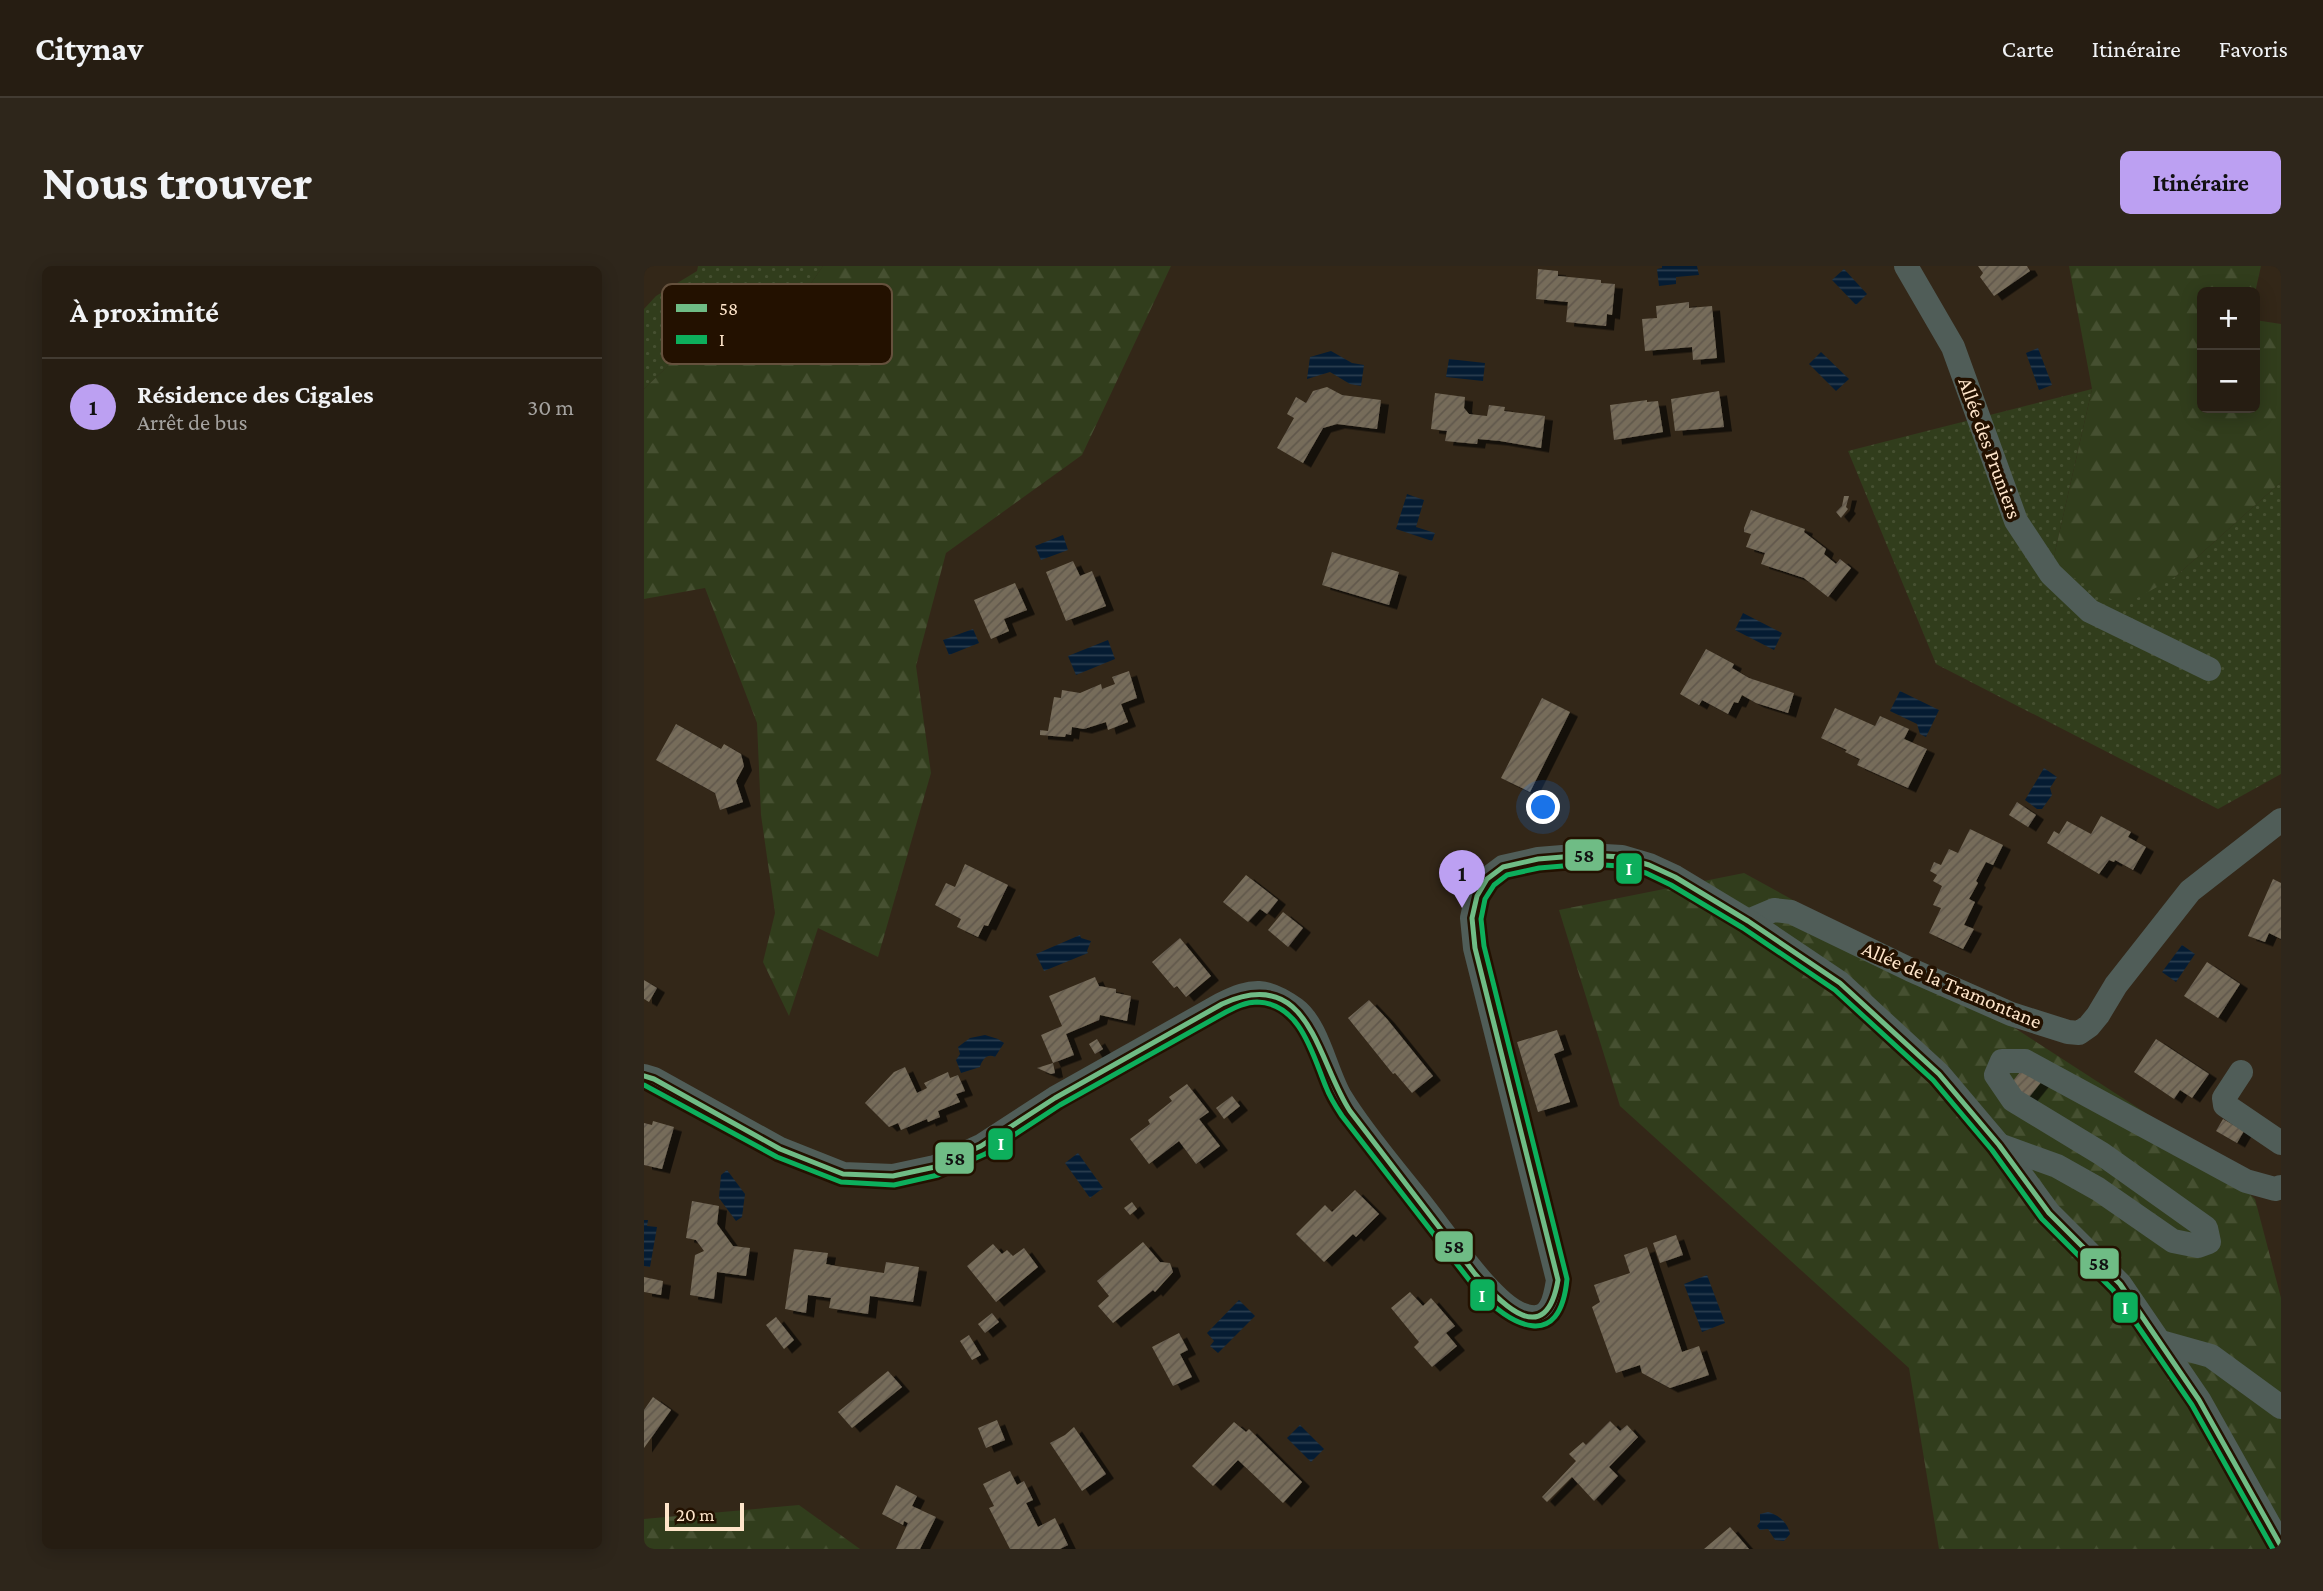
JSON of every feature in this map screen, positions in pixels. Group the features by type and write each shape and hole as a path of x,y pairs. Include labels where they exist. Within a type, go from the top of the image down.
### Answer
{"street":[{"name":"Allée des Pruniers","path":"1906,266 1953,347 2016,521 2051,574 2090,611 2209,669"},
{"name":"Allée de la Tramontane","path":"1748,921 1774,910 1791,912 1867,950 1998,1009 2054,1028 2079,1032 2089,1026 2098,1015 2116,985 2190,891 2281,820"},
{"path":"644,1076 780,1149 843,1174 893,1176 935,1167 981,1146 1055,1098 1222,1004 1245,993 1266,992 1297,1010 1312,1032 1341,1097 1484,1284 1506,1306 1519,1314 1530,1318 1540,1317 1548,1314 1553,1306 1558,1280 1475,948 1472,918 1477,896 1487,879 1503,867 1538,859 1587,855 1622,857 1675,877 1748,921 1840,983 1939,1074 1999,1145 2049,1213 2120,1284 2199,1400 2281,1546"},
{"path":"1999,1145 2057,1166 2098,1189 2173,1241 2198,1245 2209,1242 2206,1228 2102,1154 2013,1100 1996,1075 2002,1061 2025,1061 2246,1181 2275,1189 2281,1187"},
{"path":"2241,1072 2224,1098 2225,1105 2281,1143"},
{"path":"2161,1342 2211,1356 2281,1407"}],"green space":[{"path":"698,266 823,266 811,284 676,284 697,271"},
{"path":"823,266 1171,266 1082,455 946,553 916,666 931,773 878,957 818,928 789,1016 763,962 775,913 761,815 757,723 705,588 644,599 644,389 670,364 892,364 892,284 811,284"},
{"path":"2069,266 2261,266 2256,287 2197,287 2197,413 2260,413 2260,321 2281,324 2281,482 2175,577 2123,606 2052,565 2092,389"},
{"path":"662,292 662,364 670,364 644,389 644,309"},
{"path":"2092,389 2052,565 2175,577 2281,482 2281,774 2218,809 1936,664 1848,451"},
{"path":"1744,873 1953,988 2203,1150 2255,1199 2281,1298 2281,1549 1939,1549 1909,1368 1620,1106 1559,910"},
{"path":"799,1505 860,1549 644,1549 644,1519"}],"water":[{"path":"1662,266 1697,266 1699,275 1676,277 1676,284 1659,286 1657,269"},
{"path":"1844,269 1867,294 1856,305 1832,280"},
{"path":"2038,348 2052,385 2039,390 2026,353"},
{"path":"1331,351 1352,363 1364,365 1361,386 1350,384 1330,372 1307,379 1310,357"},
{"path":"1821,352 1849,379 1836,391 1809,364"},
{"path":"1449,359 1485,363 1483,381 1446,377"},
{"path":"1407,494 1424,500 1416,527 1435,533 1432,541 1396,529"},
{"path":"1063,535 1068,550 1041,560 1035,546"},
{"path":"1743,613 1782,633 1774,650 1735,630"},
{"path":"973,629 979,643 949,655 943,640"},
{"path":"1108,640 1115,659 1076,675 1068,656"},
{"path":"1900,691 1939,710 1926,737 1920,734 1917,724 1890,711"},
{"path":"2044,768 2057,777 2050,788 2052,795 2042,809 2037,809 2025,800"},
{"path":"1080,935 1081,938 1091,941 1088,953 1044,971 1036,954"},
{"path":"2182,945 2195,954 2176,982 2162,972"},
{"path":"985,1035 1004,1043 995,1057 987,1057 980,1067 961,1073 956,1060 960,1054 958,1047 970,1038"},
{"path":"1078,1153 1103,1188 1090,1198 1065,1163"},
{"path":"727,1170 745,1194 742,1217 736,1221 719,1198 721,1175"},
{"path":"644,1220 648,1220 647,1226 657,1227 650,1267 644,1266"},
{"path":"1707,1275 1725,1323 1702,1332 1684,1284"},
{"path":"1239,1300 1255,1316 1218,1353 1210,1346 1214,1341 1207,1333"},
{"path":"1300,1425 1324,1449 1311,1462 1287,1438"},
{"path":"1768,1512 1779,1517 1787,1526 1790,1534 1784,1541 1775,1540 1768,1529 1760,1530 1757,1526 1760,1514"}],"building":[{"path":"1978,266 2027,266 2030,271 1994,296 1980,277 1983,273"},
{"path":"1538,269 1558,271 1558,276 1615,284 1612,315 1607,314 1606,326 1566,322 1568,302 1536,299"},
{"path":"1689,302 1689,308 1712,306 1717,358 1693,360 1692,347 1645,351 1642,319 1657,318 1656,306"},
{"path":"1327,387 1342,395 1381,400 1377,429 1337,424 1323,428 1303,463 1277,448 1294,418 1287,414 1296,397 1306,403 1313,391"},
{"path":"1719,391 1724,427 1675,431 1671,399"},
{"path":"1435,393 1465,397 1464,408 1469,414 1487,416 1489,405 1505,407 1504,411 1545,416 1541,448 1478,439 1477,444 1445,441 1447,431 1431,429"},
{"path":"1658,401 1663,432 1614,440 1610,405"},
{"path":"1844,496 1849,496 1846,507 1848,509 1841,518 1836,512 1842,506"},
{"path":"1751,510 1805,529 1804,532 1826,549 1824,554 1836,564 1840,559 1851,568 1828,597 1804,578 1761,564 1765,553 1746,547 1751,534 1744,532 1744,528"},
{"path":"1332,552 1399,572 1389,605 1322,585"},
{"path":"1073,561 1080,576 1092,571 1106,606 1066,621 1046,572"},
{"path":"1015,583 1027,610 1004,619 1009,631 991,639 974,600"},
{"path":"1706,649 1734,664 1732,668 1749,678 1794,693 1788,713 1756,703 1742,695 1738,703 1734,702 1728,714 1702,700 1699,705 1680,694"},
{"path":"1129,671 1137,698 1121,704 1128,722 1108,730 1106,722 1084,729 1072,727 1071,735 1066,734 1065,737 1040,735 1040,730 1048,731 1054,697 1061,698 1062,690 1080,693 1101,684 1102,689 1115,684 1112,677"},
{"path":"1542,698 1570,712 1530,792 1501,778"},
{"path":"1835,708 1875,726 1880,716 1909,729 1904,739 1927,749 1908,788 1857,765 1860,759 1821,738"},
{"path":"676,724 721,749 724,744 741,754 744,766 736,781 743,802 720,810 715,793 656,760"},
{"path":"2017,802 2036,815 2028,827 2009,815"},
{"path":"2101,816 2131,832 2128,837 2146,847 2133,870 2115,860 2109,860 2099,874 2047,843 2054,831 2059,834 2067,821 2091,834"},
{"path":"1970,829 2003,845 1993,865 1986,862 1969,899 1975,902 1964,925 1974,929 1963,949 1929,933 1941,908 1933,905 1942,886 1933,881 1937,875 1930,871 1934,862 1941,865 1949,849 1958,853"},
{"path":"965,864 1008,885 988,926 984,925 978,937 957,927 961,919 935,905 946,883 955,887"},
{"path":"1246,875 1278,900 1267,914 1260,909 1248,922 1223,902"},
{"path":"2273,879 2281,883 2281,939 2269,933 2265,942 2248,936"},
{"path":"1283,912 1303,928 1288,947 1268,930"},
{"path":"1180,938 1211,976 1186,997 1177,986 1174,988 1152,962"},
{"path":"2207,962 2240,984 2218,1018 2184,996"},
{"path":"1095,977 1099,986 1116,989 1116,993 1131,996 1127,1021 1100,1015 1099,1020 1066,1034 1074,1055 1053,1063 1041,1035 1062,1026 1049,996"},
{"path":"644,980 657,988 649,1002 644,999"},
{"path":"1369,1000 1433,1076 1412,1093 1395,1073 1393,1074 1348,1018"},
{"path":"1557,1030 1564,1050 1554,1054 1570,1102 1538,1112 1517,1042"},
{"path":"1097,1039 1103,1049 1095,1054 1089,1044"},
{"path":"2156,1039 2209,1074 2192,1098 2180,1090 2174,1099 2134,1072"},
{"path":"1053,1063 1055,1073 1037,1068"},
{"path":"2025,1066 2042,1081 2026,1101 2008,1087"},
{"path":"905,1067 917,1093 927,1088 924,1083 948,1072 950,1078 958,1075 965,1091 956,1094 960,1102 938,1111 940,1117 928,1122 927,1119 901,1130 898,1123 889,1127 865,1103 894,1072"},
{"path":"1187,1084 1209,1112 1199,1119 1220,1146 1196,1164 1179,1141 1149,1164 1130,1139 1150,1124 1148,1120 1172,1101 1169,1097"},
{"path":"1232,1096 1240,1106 1224,1119 1216,1108"},
{"path":"2223,1119 2244,1131 2237,1143 2216,1131"},
{"path":"653,1121 674,1127 662,1169 644,1165 644,1123 652,1125"},
{"path":"1355,1190 1379,1214 1356,1237 1353,1234 1324,1262 1296,1234 1325,1205 1332,1212"},
{"path":"692,1201 719,1206 717,1224 733,1246 750,1248 746,1276 717,1272 714,1299 690,1295 695,1255 704,1251 696,1240 686,1238"},
{"path":"1132,1202 1137,1209 1130,1215 1124,1208"},
{"path":"1676,1235 1683,1255 1660,1263 1653,1243"},
{"path":"1143,1242 1160,1262 1170,1263 1173,1272 1155,1292 1153,1290 1113,1323 1098,1306 1109,1296 1097,1281"},
{"path":"993,1244 1002,1254 1007,1250 1013,1256 1024,1248 1038,1267 996,1302 967,1266"},
{"path":"1647,1247 1682,1352 1699,1346 1709,1375 1670,1388 1642,1373 1640,1365 1616,1373 1592,1307 1600,1302 1594,1285 1630,1273 1624,1255"},
{"path":"794,1249 828,1253 826,1264 884,1273 886,1262 919,1267 913,1302 870,1296 868,1314 829,1308 831,1298 808,1295 806,1313 785,1309"},
{"path":"644,1277 663,1281 661,1295 644,1292"},
{"path":"1410,1292 1423,1306 1431,1298 1455,1326 1446,1333 1457,1346 1432,1367 1414,1347 1419,1342 1391,1308"},
{"path":"992,1313 999,1322 985,1333 978,1324"},
{"path":"776,1317 794,1340 784,1349 766,1325"},
{"path":"1179,1333 1188,1350 1180,1354 1192,1377 1173,1386 1152,1347"},
{"path":"969,1335 981,1355 972,1360 960,1341"},
{"path":"888,1371 902,1387 852,1428 838,1412"},
{"path":"653,1397 671,1410 644,1448 644,1410"},
{"path":"997,1420 1005,1440 986,1448 978,1428"},
{"path":"1610,1421 1620,1431 1627,1425 1638,1437 1609,1467 1618,1476 1594,1501 1572,1477 1547,1502 1542,1497 1576,1461 1569,1454 1583,1442 1586,1445"},
{"path":"1234,1422 1246,1432 1249,1429 1302,1482 1283,1503 1238,1460 1213,1486 1192,1466"},
{"path":"1074,1427 1106,1474 1082,1491 1050,1443"},
{"path":"1010,1471 1017,1485 1024,1481 1033,1500 1026,1503 1038,1527 1055,1518 1068,1545 1060,1549 1010,1549 989,1508 994,1506 983,1484"},
{"path":"896,1485 917,1496 912,1506 936,1517 920,1549 896,1549 908,1523 904,1521 903,1525 882,1514"},
{"path":"1730,1527 1749,1549 1704,1549"}],"transit line":[{"name":"58","path":"644,1076 780,1149 843,1174 893,1176 935,1167 981,1146 1055,1098 1222,1004 1251,995 1274,997 1292,1007 1306,1023 1350,1111 1475,1274 1510,1308 1522,1315 1534,1317 1544,1313 1552,1301 1558,1280 1475,948 1472,918 1477,896 1487,879 1503,867 1538,859 1587,855 1622,857 1675,877 1748,921 1840,983 1939,1074 1999,1145 2049,1213 2120,1284 2199,1400 2281,1546"},
{"name":"I","path":"644,1085 777,1157 841,1182 894,1185 938,1175 985,1154 1060,1105 1234,1008 1253,1002 1272,1005 1285,1011 1295,1021 1310,1047 1329,1095 1342,1116 1477,1290 1505,1314 1519,1322 1532,1326 1545,1324 1555,1317 1563,1302 1567,1279 1484,946 1481,919 1485,899 1494,885 1507,875 1539,868 1587,864 1620,866 1646,873 1743,928 1835,990 1933,1080 1992,1150 2042,1219 2113,1290 2192,1405 2273,1549"}],"place":[{"name":"Résidence des Cigales","path":"1462,908"}]}
